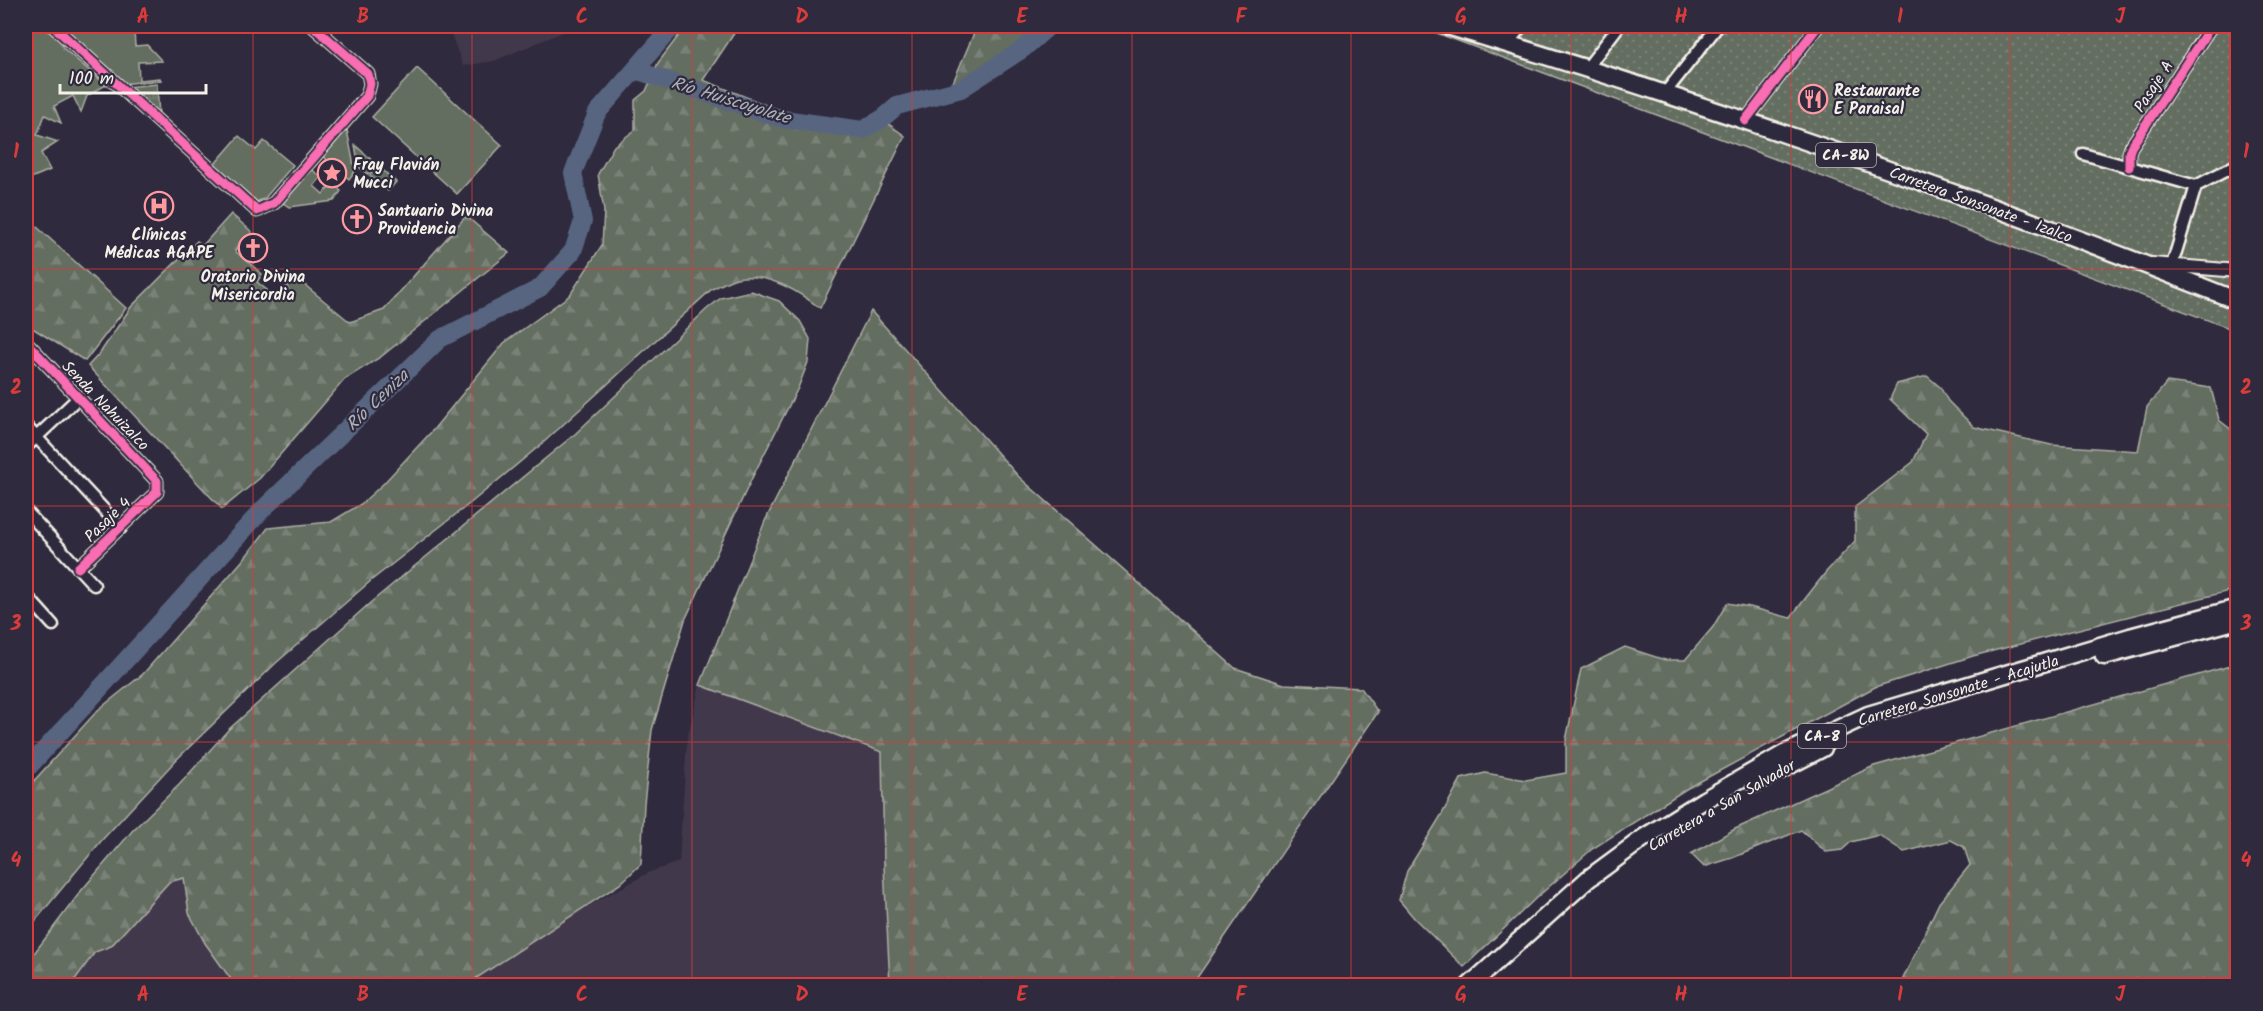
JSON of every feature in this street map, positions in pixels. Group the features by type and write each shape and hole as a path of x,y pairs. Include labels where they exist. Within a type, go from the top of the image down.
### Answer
{"main road":[{"name":"Carretera Sonsonate - Izalco","path":"1448,26 1665,93 1890,170 2238,301"},
{"name":"Carretera Sonsonate - Acajutla","path":"1469,986 1588,879 1645,837 1784,754 1868,715 2118,640 2238,608"},
{"name":"Carretera a San Salvador","path":"1484,986 1585,895 1620,867 1740,791 1802,758 1899,715 2238,620"}],"street":[{"path":"53,26 257,211 274,203 367,96 370,84 368,74 312,26"},
{"path":"1508,44 1522,26"},
{"path":"1586,69 1619,26"},
{"path":"1665,93 1718,26"},
{"path":"1745,121 1818,26"},
{"name":"Pasaje A","path":"2129,167 2131,147 2211,26"},
{"path":"2083,154 2196,186 2238,164"},
{"path":"2172,265 2196,186"},
{"path":"2144,264 2238,271"},
{"name":"Senda Nahuizalco","path":"26,342 153,476 157,481 157,492"},
{"path":"26,447 78,398"},
{"path":"26,426 121,528"},
{"name":"Pasaje 4","path":"78,568 157,492"},
{"path":"26,511 30,524 94,585"},
{"path":"26,595 53,625"}],"shaded area":[{"path":"448,26 570,26 563,32 494,61 463,66"},
{"path":"700,685 882,752 884,866 890,985 466,986 563,920 650,872 679,862 687,740"},
{"path":"185,878 189,914 205,943 235,985 71,986 95,952 111,946 169,882"}],"green space":[{"path":"26,26 47,26 59,36 63,48 106,85 87,96 81,112 73,96 54,106 61,123 45,115 37,135 58,142 41,153 50,170 26,180"},
{"path":"57,26 151,26 147,30 134,31 135,46 147,45 162,61 138,62 139,80 160,78 161,80 120,84"},
{"path":"686,26 739,26 703,80 784,112 861,125 876,115 905,136 820,308 784,286 754,277 739,277 712,289 544,442 373,579 276,663 176,760 102,840 26,932 26,800 32,783 98,710 143,674 243,560 268,528 331,522 361,504 383,484 433,430 504,343 570,295 602,245 604,211 598,174 614,146 635,130 635,100 646,91 658,63"},
{"path":"977,26 1046,26 1023,47 951,87"},
{"path":"1418,26 2237,26 2237,331"},
{"path":"417,68 502,145 457,194 372,117"},
{"path":"157,84 159,116 125,87"},
{"path":"346,125 355,171 349,179 320,154"},
{"path":"239,136 256,150 264,141 293,165 265,198 257,202 214,165"},
{"path":"355,145 376,164 367,174 359,167"},
{"path":"377,165 396,182 388,191 369,175"},
{"path":"309,167 321,177 314,186 323,194 336,186 341,191 334,201 289,207 279,200"},
{"path":"231,214 252,232 235,251 262,274 257,282 277,298 295,277 350,322 384,310 466,216 509,253 382,356 345,379 260,478 222,509 88,366 100,353 131,307 197,241 203,245"},
{"path":"26,217 126,308 85,361 26,324"},
{"path":"751,291 779,301 800,321 810,339 808,362 798,388 753,476 685,620 652,730 644,804 641,864 620,884 466,985 235,985 205,943 189,913 184,878 169,882 111,946 95,952 71,985 26,985 26,964 81,891 133,830 179,785 228,730 370,603 575,434 707,309 721,298"},
{"path":"871,311 1019,477 1235,668 1284,684 1361,688 1378,712 1192,985 890,985 884,866 882,752 700,685 765,521"},
{"path":"1927,376 1940,387 1948,401 1974,427 2051,445 2138,451 2147,407 2167,382 2211,388 2219,420 2237,434 2237,589 1973,656 1875,687 1686,789 1592,849 1535,899 1464,967 1399,900 1407,871 1461,779 1485,773 1526,780 1566,773 1566,740 1581,669 1625,647 1665,660 1685,660 1713,627 1727,603 1790,618 1826,572 1855,541 1855,507 1913,462 1926,434 1890,399 1897,384"},
{"path":"2237,664 2237,985 1900,985 1939,903 1970,865 1964,847 1951,840 1904,852 1879,835 1851,842 1842,850 1826,852 1801,830 1704,867 1691,854 1735,829 1874,766"}],"waterway":[{"name":"Río Ceniza","path":"26,770 262,510 440,339 540,288 573,251 583,221 573,173 597,113 673,26"},
{"name":"Río Huiscoyolate","path":"635,70 783,119 863,130 897,106 961,89 1023,49 1049,26"}],"cycle path":[{"path":"53,26 257,211 274,203 367,96 370,84 368,74 313,26"},
{"path":"1745,121 1818,26"},
{"path":"2129,167 2131,147 2211,26"},
{"path":"26,342 157,481 157,492 78,568"}],"place":[{"name":"Restaurante E Paraisal","path":"1813,99"},
{"name":"Fray Flavián Mucci","path":"332,173"},
{"name":"Clínicas Médicas AGAPE","path":"159,206"},
{"name":"Santuario Divina Providencia","path":"357,219"},
{"name":"Oratorio Divina Misericordia","path":"253,248"}]}
